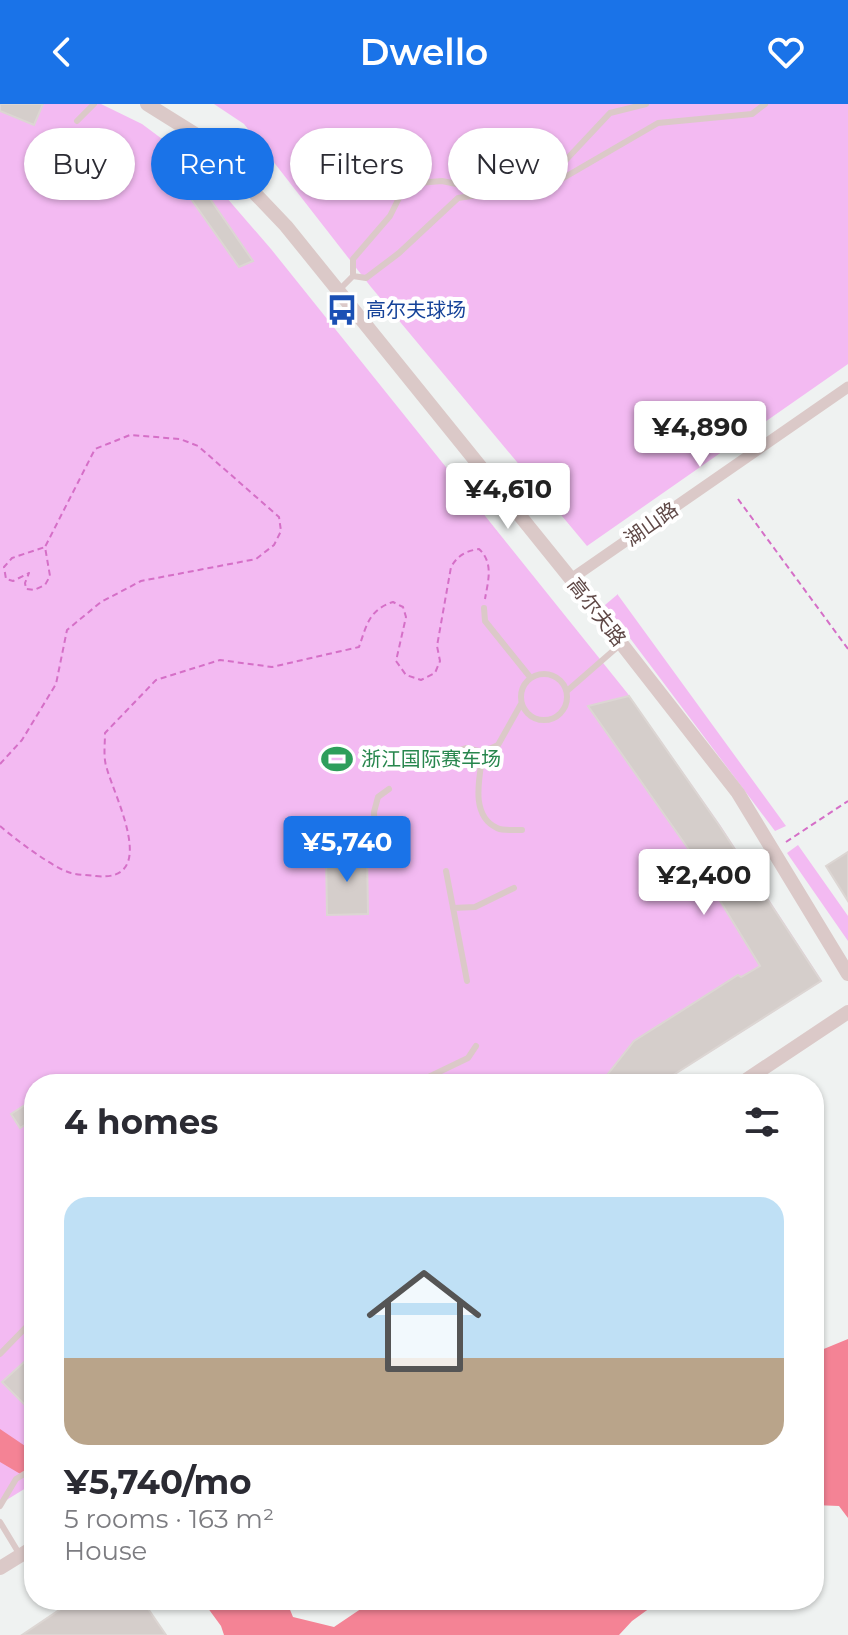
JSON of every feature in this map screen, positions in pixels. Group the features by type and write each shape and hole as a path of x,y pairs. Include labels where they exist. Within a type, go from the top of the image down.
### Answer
{"street":[{"name":"高尔夫路","path":"147,104 185,128"},
{"name":"高尔夫路","path":"262,200 286,226 571,579 738,793 848,974"},
{"name":"湖山路","path":"571,579 848,387"},
{"path":"755,1074 848,1012"},
{"path":"0,1568 24,1553"}],"lane":[{"path":"77,121 94,104"},
{"path":"568,158 610,113 646,104"},
{"path":"568,175 658,123 752,114 765,104"},
{"path":"338,290 353,276 353,259 390,216 402,192 418,183 448,182"},
{"path":"353,276 366,278 399,253 456,200"},
{"path":"484,608 485,621 530,677"},
{"path":"567,691 622,643"},
{"path":"445,755 466,748 483,752 498,745 521,704 521,689 530,677 545,673 559,678 567,691 567,706 558,717 543,721 529,716 521,704"},
{"path":"483,752 479,801 482,816 498,829 522,830"},
{"path":"376,856 374,812 378,797 389,789"},
{"path":"446,871 467,981"},
{"path":"453,908 475,907 514,888"},
{"path":"435,1074 468,1058 476,1046"},
{"path":"0,1354 24,1329"},
{"path":"0,1506 16,1479 24,1474"},
{"path":"0,1522 20,1555"}],"path":[{"path":"0,764 22,740 56,684 67,630 101,602 141,581 256,559 274,545 281,531 279,517 198,446 180,439 130,435 95,449 45,547 50,576 45,585 34,590 26,589 29,573 13,581 6,579 4,567 12,558 45,547"},
{"path":"738,499 848,649"},
{"path":"0,826 15,839 70,873 117,874 126,867 131,855 130,836 105,765 105,733 156,680 220,660 272,667 359,647 369,619 380,607 393,602 403,607 406,617 396,661 406,675 421,680 435,673 440,661 437,646 451,567 467,551 479,549 487,556 490,569 484,608"},
{"path":"773,850 848,801"}],"shaded area":[{"name":"浙江国际赛车场","path":"0,104 101,104 151,131 151,200 229,200 271,249 628,694 720,825 822,981 676,1074 24,1074 24,1489 0,1504"},
{"path":"214,104 848,104 848,364 587,546 371,287 303,200 432,200 432,128 290,128 290,183 274,163 274,128 247,128"},
{"path":"618,594 786,826 775,831 605,605"},
{"path":"798,845 848,916 848,941 787,853"},
{"path":"848,1339 848,1518 839,1506 824,1505 824,1349"},
{"path":"0,1429 24,1445 24,1476 0,1462"},
{"path":"209,1610 290,1610 293,1617 334,1627 359,1610 647,1610 619,1635 224,1635"}],"building":[{"path":"0,104 43,104 34,125 0,111"},
{"path":"192,200 211,200 253,261 239,267"},
{"path":"629,696 719,825 821,981 675,1074 608,1074 634,1041 738,975 741,977 760,966 687,847 588,706"},
{"path":"848,852 848,901 826,866"},
{"path":"367,853 368,914 327,915 326,854"},
{"path":"24,1106 24,1125 20,1128 11,1114"},
{"path":"24,1362 24,1404 2,1382"},
{"path":"59,1610 149,1610 166,1635 22,1635"}],"place":[{"name":"高尔夫球场","path":"342,310"},
{"name":"浙江国际赛车场","path":"337,759"}]}
